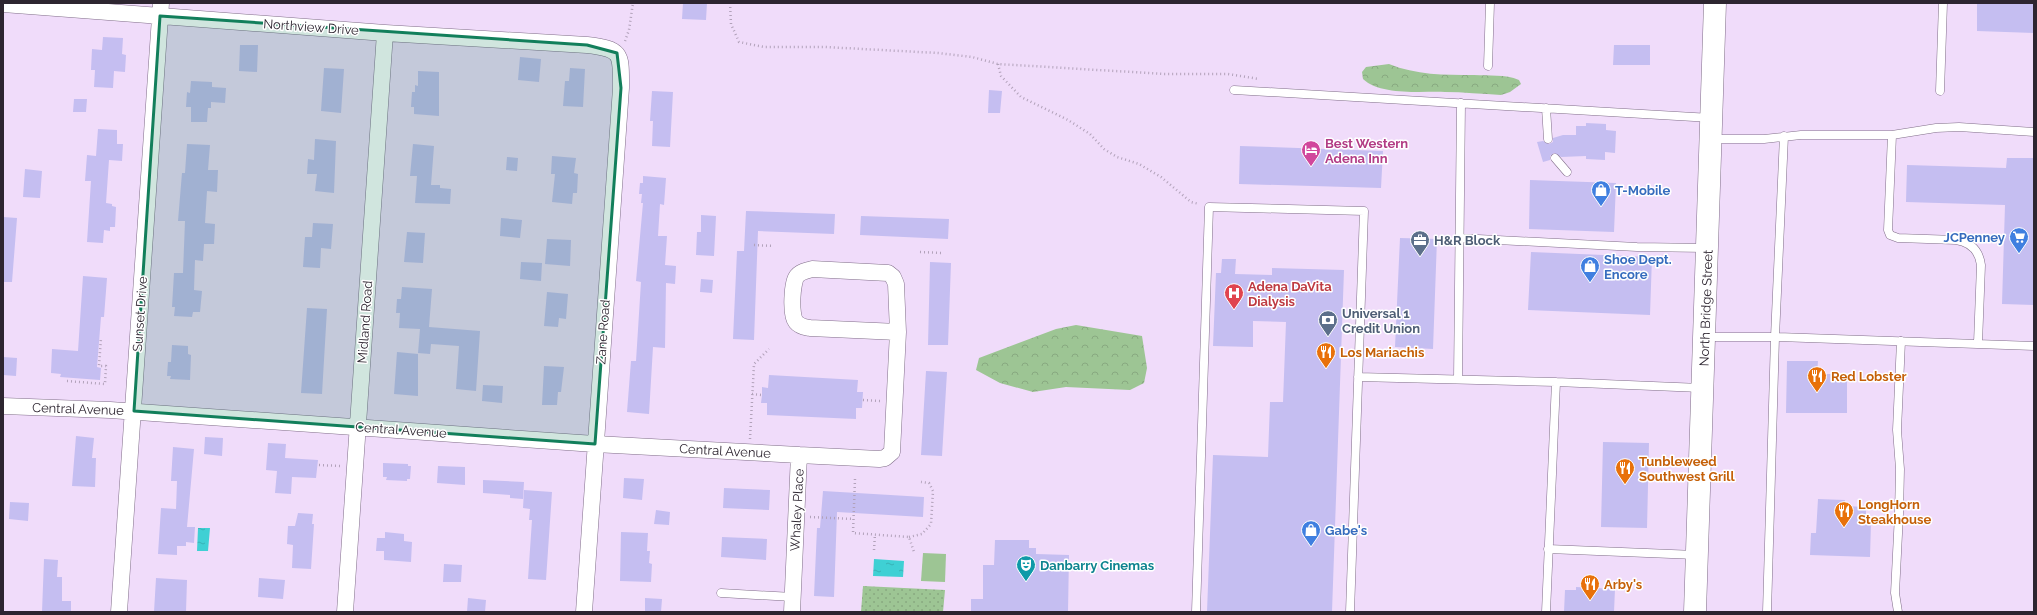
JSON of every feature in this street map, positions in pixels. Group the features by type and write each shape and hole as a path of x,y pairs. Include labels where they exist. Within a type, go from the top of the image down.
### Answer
{"main road":[{"name":"North Bridge Street","path":"1695,612 1715,3"}],"street":[{"name":"Northview Drive","path":"3,4 160,9 385,33 601,47 611,49 617,53"},
{"name":"Sunset Drive","path":"120,612 160,9"},
{"name":"Midland Road","path":"345,612 385,33"},
{"name":"Zane Road","path":"584,612 621,88 620,60 617,53"},
{"name":"Whaley Place","path":"792,604 800,455 879,459 885,458 892,452 898,332 896,284 893,277 888,273 812,270 802,272 796,276 793,283 793,311 795,321 800,326 810,328 898,332"},
{"name":"Central Avenue","path":"3,406 134,411 595,444 800,455"}],"lane":[{"path":"1488,66 1490,3"},
{"path":"1940,91 1943,3"},
{"path":"1234,90 1546,108 1711,128 1764,139 1784,136 1892,135 1936,128 1960,127 2034,132"},
{"path":"1458,379 1458,238 1461,103"},
{"path":"1546,108 1548,139"},
{"path":"1892,135 1888,230 1890,235 1898,238 1956,240 1974,247 1980,256 1981,264 1978,344"},
{"path":"1767,612 1775,337 1784,136"},
{"path":"1555,158 1567,172"},
{"path":"1196,612 1209,207 1364,211 1350,612"},
{"path":"1458,238 1637,247 1708,248"},
{"path":"1704,337 1775,337 2034,346"},
{"path":"1898,612 1895,594 1899,514 1900,469 1897,430 1901,341"},
{"path":"1358,377 1556,382 1703,388"},
{"path":"1546,612 1556,382"},
{"path":"1548,549 1697,555"},
{"path":"722,594 792,604"}],"path":[{"path":"617,53 629,30 633,3"},
{"path":"730,3 731,24 739,42 764,48 825,47 938,53 972,57 998,64 1165,74 1228,74 1266,80"},
{"path":"998,64 1001,76 1021,98 1068,120 1090,134 1104,149 1117,157 1139,164 1161,177 1192,202 1209,207"},
{"path":"754,245 774,246"},
{"path":"920,252 942,253"},
{"path":"67,381 105,384 106,366 99,366 101,338"},
{"path":"749,453 754,364 769,349"},
{"path":"752,394 762,395"},
{"path":"319,465 355,467"},
{"path":"855,479 854,533 909,536 922,534 931,524 933,490 929,483 921,482"},
{"path":"805,516 854,519"},
{"path":"874,550 875,534"},
{"path":"909,536 914,552"}],"highlighted area":[{"path":"160,16 587,45 617,53 621,88 595,444 134,411"}],"green space":[{"path":"1389,64 1399,68 1430,74 1508,77 1519,80 1521,84 1510,92 1501,95 1459,92 1402,92 1380,88 1363,79 1362,72 1366,67"},
{"path":"1076,325 1142,336 1147,368 1144,383 1130,390 1066,387 1033,392 1000,383 976,370 979,358 1056,329"},
{"path":"923,553 946,554 945,582 921,581"},
{"path":"863,586 945,590 943,612 861,612"}],"water":[{"path":"198,528 210,528 208,551 197,551"},
{"path":"874,559 904,561 903,577 873,576"}],"building":[{"path":"683,3 707,3 706,20 682,19"},
{"path":"1977,3 2034,3 2034,33 1977,31"},
{"path":"103,37 123,38 122,54 126,55 125,72 114,71 113,88 94,87 95,70 91,70 92,49 102,50"},
{"path":"240,45 258,45 257,72 239,71"},
{"path":"1614,45 1650,45 1650,65 1613,65"},
{"path":"520,57 541,59 539,82 518,80"},
{"path":"324,68 344,69 341,113 321,111"},
{"path":"570,68 585,69 583,107 563,106 565,81 569,81"},
{"path":"418,71 439,72 439,116 414,114 414,107 411,107 412,92 415,92 415,85 418,86"},
{"path":"191,81 212,82 212,87 226,88 225,103 211,102 211,108 208,108 207,122 191,122 191,107 186,107 187,92 190,93"},
{"path":"989,90 1002,91 1000,113 988,113"},
{"path":"652,91 673,92 670,147 652,146 653,121 650,121"},
{"path":"74,99 87,99 86,112 73,112"},
{"path":"1586,123 1606,124 1606,130 1616,131 1615,153 1605,152 1605,160 1586,159 1586,156 1561,157 1554,153 1550,156 1550,160 1543,162 1537,142 1543,141 1549,144 1553,142 1553,138 1563,135 1576,135 1576,126 1586,126"},
{"path":"98,129 117,130 117,144 123,144 122,161 109,160 106,203 112,204 112,206 116,207 115,227 110,227 110,231 104,230 103,243 87,242 91,181 85,181 87,155 96,156"},
{"path":"315,139 336,141 334,193 315,191 317,174 307,174 308,159 314,160"},
{"path":"187,144 210,145 208,170 218,170 217,192 207,191 205,223 215,224 214,244 204,244 203,261 195,260 194,290 202,291 200,312 193,312 192,317 174,316 175,307 172,307 174,273 183,273 185,221 178,221 182,173 185,173"},
{"path":"413,144 434,146 431,185 440,185 440,188 451,189 450,204 415,203 417,176 410,176"},
{"name":"Best Western Adena Inn","path":"1240,146 1383,151 1381,188 1239,184"},
{"path":"552,156 576,158 574,173 578,174 577,193 573,193 572,204 552,202 555,174 551,174"},
{"path":"507,157 518,158 517,171 506,170"},
{"path":"2007,158 2034,158 2034,305 2002,304 2005,205 1906,202 1907,165 2006,168"},
{"path":"25,169 42,171 40,198 23,197"},
{"path":"643,176 666,178 664,205 660,204 658,236 667,236 665,265 676,266 675,284 666,283 665,348 653,347 649,414 627,412 631,361 636,361 641,282 636,281 643,203 641,203 642,194 639,194 640,183 643,183"},
{"path":"1530,180 1616,183 1614,232 1529,229"},
{"path":"746,211 835,214 834,234 758,231 754,340 733,339 737,251 744,251"},
{"path":"701,215 716,216 714,256 696,255 697,232 701,232"},
{"path":"861,216 949,219 948,239 860,235"},
{"path":"3,217 17,218 12,282 3,282"},
{"path":"501,218 522,220 520,238 500,236"},
{"path":"313,223 333,224 331,249 321,248 320,268 303,267 305,237 312,237"},
{"path":"407,232 425,233 423,263 404,262"},
{"path":"1400,238 1437,239 1433,349 1395,347"},
{"path":"547,239 571,240 570,266 545,264"},
{"name":"Shoe Dept. Encore","path":"1531,252 1652,257 1650,315 1528,310"},
{"path":"1222,259 1236,259 1235,274 1272,275 1272,268 1344,270 1332,612 1207,612 1213,455 1268,457 1270,402 1283,402 1286,322 1253,321 1253,347 1213,346 1216,273 1221,273"},
{"path":"521,262 542,263 541,281 520,279"},
{"path":"930,262 951,263 948,345 928,345"},
{"path":"83,276 107,278 104,317 101,317 97,367 101,368 100,380 60,377 61,374 51,373 52,349 78,351"},
{"path":"701,279 713,280 712,293 700,292"},
{"path":"402,287 432,289 429,327 480,331 476,391 456,389 459,346 431,344 430,354 418,353 420,329 399,328 400,313 396,313 397,299 401,299"},
{"path":"547,292 568,294 566,319 559,318 558,327 544,326"},
{"path":"307,308 327,309 322,394 301,393"},
{"path":"172,345 188,346 188,354 191,355 190,380 170,379 171,376 167,376 168,362 171,362"},
{"path":"397,352 418,354 418,396 394,394"},
{"path":"3,357 17,358 16,376 3,375"},
{"name":"Red Lobster","path":"1787,361 1818,361 1817,374 1847,374 1847,413 1786,413"},
{"path":"544,366 564,367 561,392 558,392 557,405 542,405"},
{"path":"926,371 947,372 942,456 921,455"},
{"path":"769,375 858,380 857,392 863,392 862,408 856,408 856,419 767,415 767,403 761,403 762,387 768,388"},
{"path":"483,385 503,386 502,403 482,401"},
{"path":"76,436 94,438 92,458 96,458 95,487 72,486"},
{"path":"205,437 223,438 222,456 204,454"},
{"name":"Tunbleweed Southwest Grill","path":"1603,442 1649,443 1647,528 1601,527"},
{"path":"268,443 286,444 285,458 318,460 316,478 292,477 291,494 275,493 277,471 266,470"},
{"path":"173,447 194,449 187,527 195,527 194,543 186,542 186,546 177,546 177,555 158,554 161,508 176,509 177,481 171,481"},
{"path":"383,463 408,464 408,466 411,466 410,479 407,479 407,481 386,480 387,477 383,477"},
{"path":"438,466 465,467 465,485 437,483"},
{"path":"624,478 644,479 642,500 623,498"},
{"path":"483,480 524,482 523,499 510,498 510,495 483,493"},
{"path":"724,488 770,490 769,510 723,508"},
{"path":"524,490 552,492 546,580 528,579 532,520 529,520 530,509 523,508"},
{"path":"823,491 924,497 923,517 837,512 834,597 814,596 817,528 820,528"},
{"name":"LongHorn Steakhouse","path":"1818,499 1845,500 1844,506 1866,507 1866,522 1871,522 1870,557 1810,555 1811,533 1816,533"},
{"path":"10,502 29,503 28,521 9,519"},
{"path":"656,510 670,512 669,525 654,524"},
{"path":"298,513 313,514 312,524 314,524 311,569 292,568 293,545 287,544 288,526 295,526"},
{"path":"385,532 404,534 404,541 412,542 411,562 384,560 384,551 376,551 377,538 385,538"},
{"path":"621,532 648,533 647,551 650,551 649,563 652,564 651,582 620,581"},
{"path":"722,537 767,539 766,560 721,557"},
{"name":"Danbarry Cinemas","path":"995,540 1029,540 1029,548 1036,548 1036,554 1069,555 1068,612 971,612 971,599 983,599 983,565 994,565"},
{"path":"44,559 58,560 57,577 62,577 62,601 71,601 71,612 42,612"},
{"path":"444,564 462,565 461,582 443,582"},
{"path":"156,578 187,580 186,612 154,612"},
{"path":"259,578 285,580 283,599 258,597"},
{"name":"Arby's","path":"1576,587 1615,589 1614,612 1564,612 1565,590 1576,590"},
{"path":"468,598 486,600 485,612 467,612"},
{"path":"645,598 662,599 661,612 645,612"}],"place":[{"name":"Best Western Adena Inn","path":"1311,167"},
{"name":"T-Mobile","path":"1601,207"},
{"name":"JCPenney","path":"2019,254"},
{"name":"H&R Block","path":"1420,257"},
{"name":"Shoe Dept. Encore","path":"1590,283"},
{"name":"Adena DaVita Dialysis","path":"1234,310"},
{"name":"Universal 1 Credit Union","path":"1328,337"},
{"name":"Los Mariachis","path":"1326,369"},
{"name":"Red Lobster","path":"1817,393"},
{"name":"Tunbleweed Southwest Grill","path":"1625,485"},
{"name":"LongHorn Steakhouse","path":"1844,528"},
{"name":"Gabe's","path":"1311,547"},
{"name":"Danbarry Cinemas","path":"1026,582"},
{"name":"Arby's","path":"1590,601"}]}
